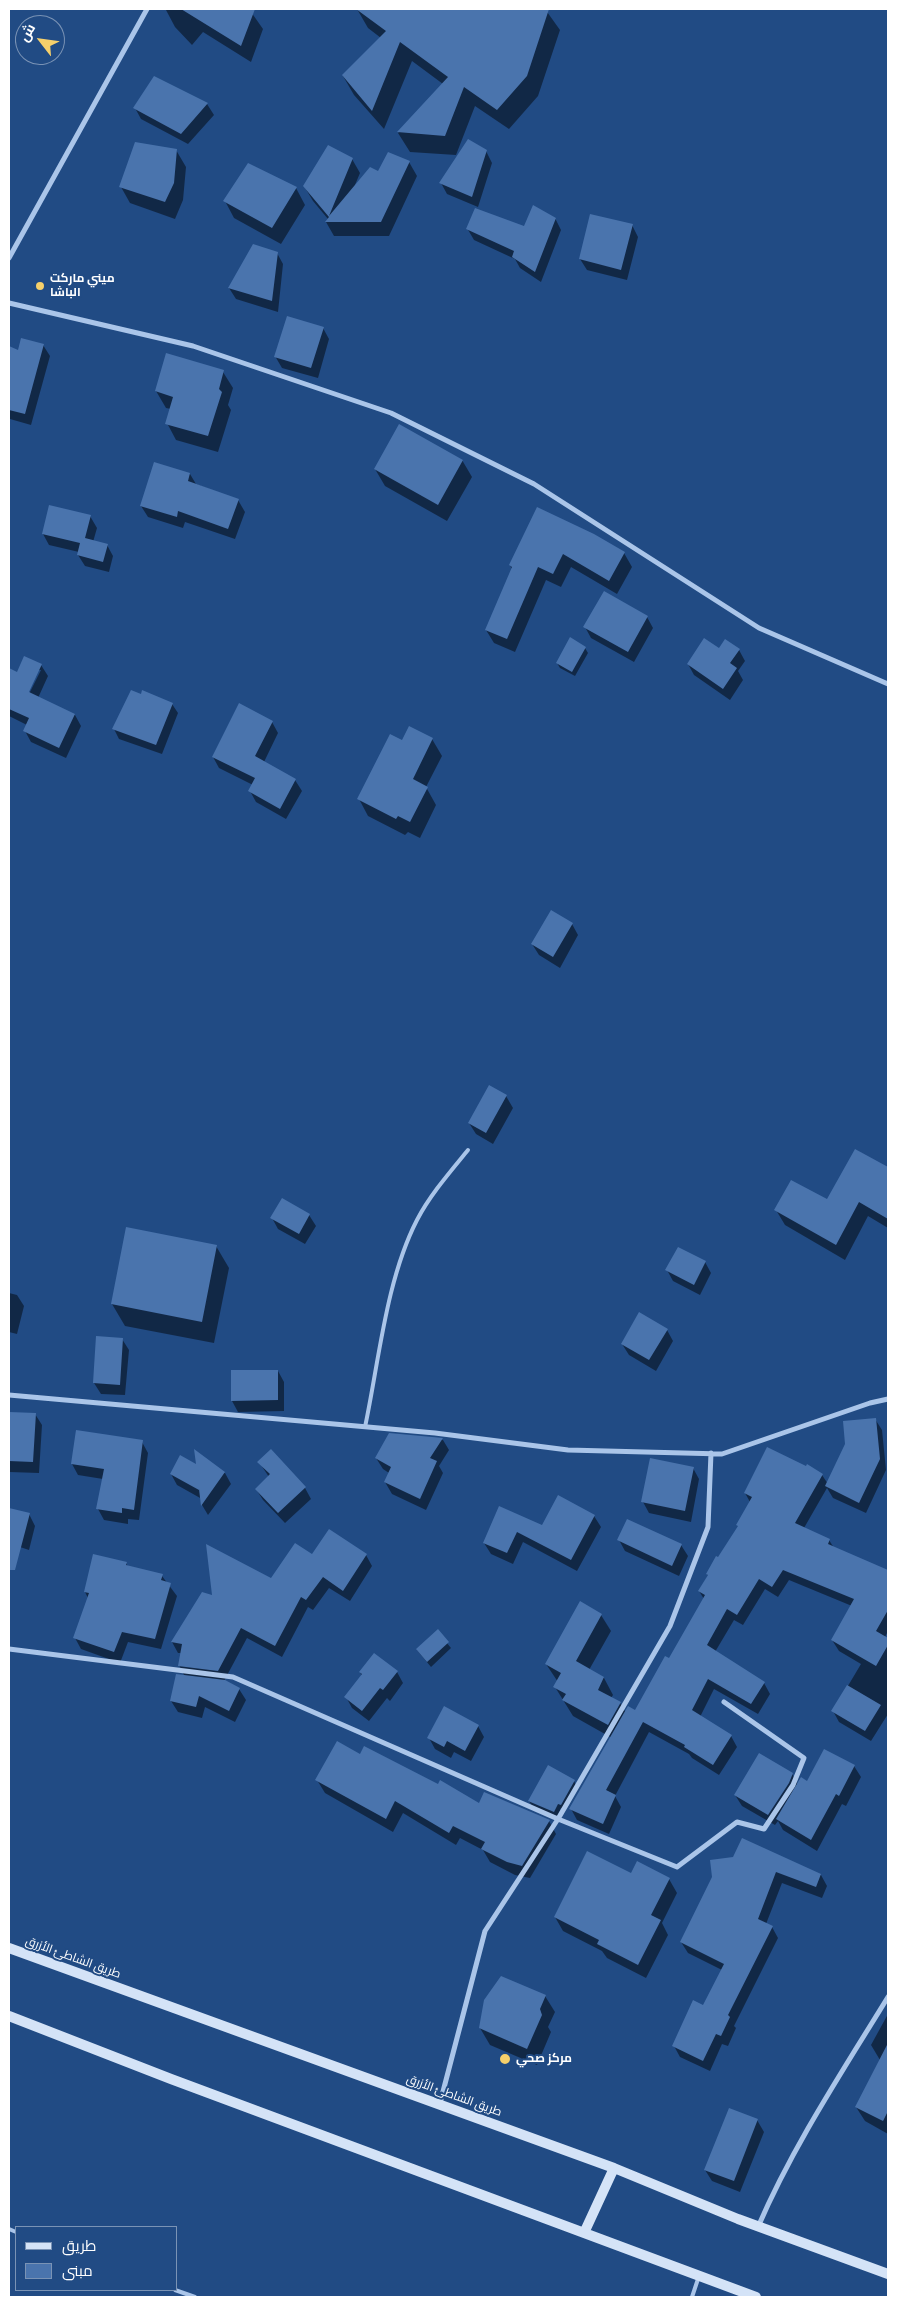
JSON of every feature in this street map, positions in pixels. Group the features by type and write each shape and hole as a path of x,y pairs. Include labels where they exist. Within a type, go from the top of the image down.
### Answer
{"main road":[{"name":"طريق الشاطئ الأزرق","path":"9,1948 440,2103 614,2168 758,2227 888,2274"},
{"path":"9,2016 171,2079 756,2297"},
{"path":"584,2233 614,2168"}],"street":[{"path":"9,258 147,9"},
{"path":"9,303 193,346 391,413 534,484 759,628 888,684"},
{"path":"9,1395 365,1427 568,1450 722,1454 870,1403 888,1399"},
{"path":"440,2103 486,1931 558,1818 670,1626 708,1527 712,1453"},
{"path":"9,1648 233,1677 558,1818 677,1867 737,1822 764,1829 793,1785 804,1758 724,1702"},
{"path":"758,2227 771,2196 818,2111 888,1998"}],"lane":[{"path":"365,1427 391,1293 401,1255 417,1220 434,1193 468,1150"},
{"path":"692,2297 700,2276"},
{"path":"178,2291 195,2297"}],"building":[{"path":"181,9 255,9 241,46"},
{"path":"356,9 549,9 527,76 497,110 464,87 445,136 397,132 448,77 400,42 372,111 342,75 386,31"},
{"path":"154,76 208,103 181,134 133,108"},
{"path":"468,139 487,150 472,197 439,183"},
{"path":"135,142 177,149 174,183 165,202 119,187"},
{"path":"328,145 353,158 329,216 370,167 378,171 388,152 410,161 381,222 325,222 329,217 303,186"},
{"path":"248,163 297,187 272,228 223,201"},
{"path":"533,205 556,218 535,272 512,257 514,251 466,229 475,208 524,226"},
{"path":"590,214 633,224 621,270 579,259"},
{"path":"253,244 278,252 272,301 228,288"},
{"path":"287,316 324,327 311,368 274,357"},
{"path":"21,338 44,344 25,414 9,410 9,346 18,350"},
{"path":"166,353 224,370 219,389 222,392 208,436 165,424 173,397 155,391"},
{"path":"399,424 463,460 438,505 374,469"},
{"path":"154,462 190,473 188,481 239,499 228,529 178,511 177,517 140,506"},
{"path":"49,505 91,515 85,538 108,544 103,562 77,555 80,543 42,534"},
{"path":"537,507 594,534 625,552 609,581 563,554 553,574 538,567 507,639 485,630 512,567 509,565"},
{"path":"604,591 648,616 628,652 583,627"},
{"path":"570,637 586,647 572,672 556,663"},
{"path":"704,638 719,648 725,639 740,649 730,663 737,668 723,689 687,664"},
{"path":"24,656 42,664 29,692 75,714 59,748 23,731 29,718 9,709 9,668 17,672"},
{"path":"131,690 141,694 142,690 173,703 156,745 112,729"},
{"path":"239,703 273,721 255,756 296,779 280,809 248,791 255,778 212,757"},
{"path":"409,726 433,738 413,779 428,787 410,822 398,816 396,819 357,799 390,734 402,740"},
{"path":"551,910 573,923 553,957 531,944"},
{"path":"489,1085 507,1095 486,1133 468,1123"},
{"path":"855,1149 888,1167 888,1219 859,1202 836,1245 774,1210 791,1180 827,1199"},
{"path":"282,1198 310,1214 299,1234 270,1218"},
{"path":"126,1227 217,1245 202,1322 111,1304"},
{"path":"678,1247 706,1261 694,1285 665,1270"},
{"path":"639,1312 668,1329 649,1360 621,1344"},
{"path":"96,1336 123,1338 120,1385 93,1383"},
{"path":"231,1370 278,1370 278,1400 231,1401"},
{"path":"9,1412 36,1413 33,1462 9,1461"},
{"path":"876,1418 880,1459 859,1503 825,1486 845,1444 843,1421"},
{"path":"76,1430 143,1440 134,1510 122,1508 122,1513 96,1509 104,1469 71,1464"},
{"path":"389,1433 443,1438 430,1458 437,1461 420,1499 384,1482 391,1467 375,1458"},
{"path":"767,1447 806,1466 807,1464 823,1474 795,1523 830,1539 828,1544 888,1570 888,1610 876,1631 888,1638 888,1645 876,1666 831,1640 854,1599 783,1570 772,1587 759,1579 737,1615 727,1609 707,1645 765,1682 751,1704 708,1679 692,1710 732,1735 713,1765 684,1747 685,1745 643,1722 606,1790 616,1795 603,1824 569,1809 628,1706 635,1710 665,1656 669,1658 705,1595 698,1591 708,1575 706,1574 716,1556 718,1557 738,1526 736,1525 752,1497 744,1493"},
{"path":"194,1449 225,1472 201,1506 199,1489 170,1474 180,1455 196,1464"},
{"path":"271,1449 306,1487 278,1513 255,1489 270,1474 257,1462"},
{"path":"650,1458 694,1467 685,1511 641,1502"},
{"path":"558,1495 595,1515 571,1560 517,1532 507,1553 483,1543 499,1506 542,1525"},
{"path":"9,1508 30,1513 15,1570 9,1570"},
{"path":"627,1519 682,1544 672,1566 617,1540"},
{"path":"329,1529 367,1554 343,1591 323,1577 306,1600 301,1597 275,1646 241,1628 218,1671 178,1666 182,1644 171,1642 202,1592 212,1595 206,1544 271,1578 295,1543 312,1554"},
{"path":"93,1554 127,1562 126,1565 163,1574 161,1580 171,1583 155,1639 122,1632 114,1652 73,1638 89,1593 84,1592"},
{"path":"580,1601 602,1614 576,1661 604,1677 598,1690 621,1702 608,1725 562,1700 566,1694 553,1687 561,1673 545,1664"},
{"path":"438,1629 449,1642 427,1662 416,1649"},
{"path":"374,1653 398,1671 383,1690 380,1688 362,1711 344,1697 362,1674 359,1672"},
{"path":"176,1674 225,1680 240,1688 229,1711 199,1696 196,1707 170,1701"},
{"path":"847,1685 881,1705 865,1731 831,1711"},
{"path":"444,1706 479,1725 465,1751 447,1741 444,1747 427,1738"},
{"path":"337,1741 360,1754 364,1746 438,1784 440,1780 479,1803 484,1792 550,1820 522,1866 507,1862 481,1849 485,1842 453,1826 449,1833 395,1801 386,1819 315,1780"},
{"path":"824,1749 855,1765 839,1796 836,1794 811,1840 776,1819 801,1777 807,1781"},
{"path":"759,1753 793,1773 789,1783 768,1815 734,1795"},
{"path":"548,1765 575,1780 561,1805 558,1804 554,1812 528,1801"},
{"path":"742,1838 821,1874 816,1887 776,1872 758,1919 773,1926 728,2015 730,2017 721,2036 716,2034 703,2061 672,2046 693,2000 703,2005 724,1964 680,1942 712,1877 710,1860 733,1857"},
{"path":"587,1851 631,1873 637,1861 670,1878 651,1915 661,1920 638,1965 597,1944 599,1940 554,1917"},
{"path":"501,1976 546,1995 540,2009 542,2015 527,2049 479,2028 484,2000"},
{"path":"888,2043 888,2111 883,2121 855,2107"},
{"path":"729,2108 758,2119 734,2181 704,2170"}],"place":[{"name":"ميني ماركت الباشا","path":"40,286"},
{"name":"مركز صحي","path":"505,2059"}]}
